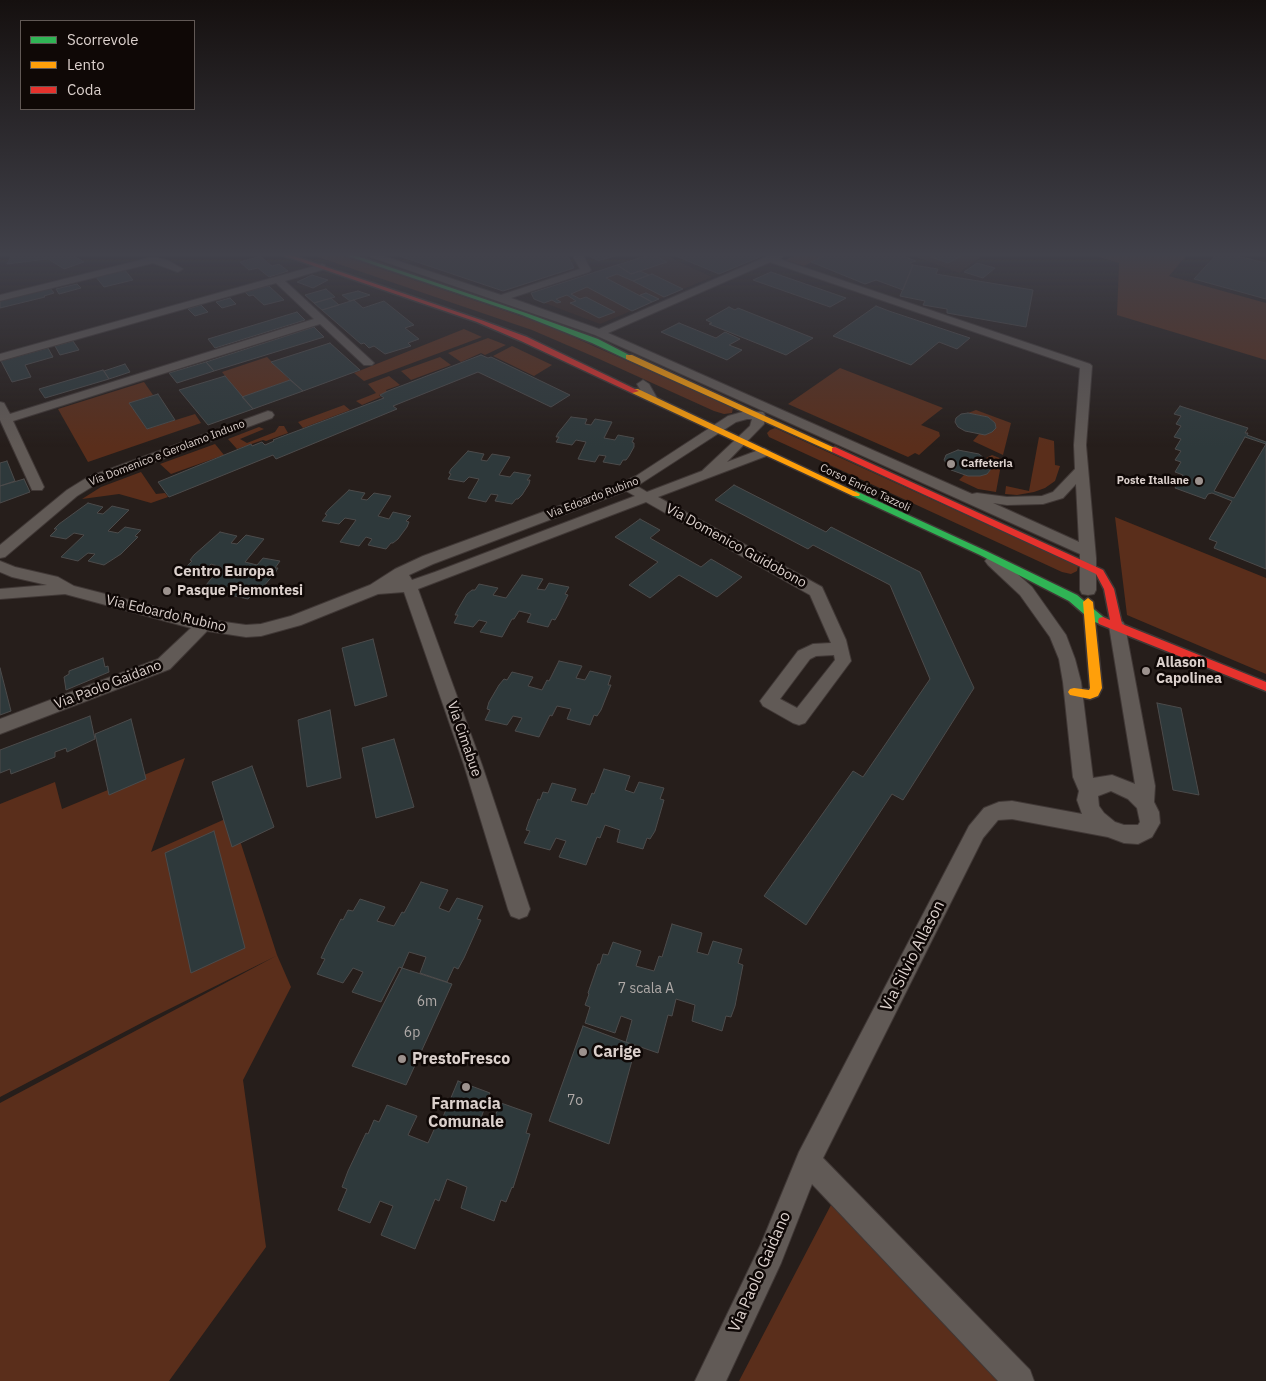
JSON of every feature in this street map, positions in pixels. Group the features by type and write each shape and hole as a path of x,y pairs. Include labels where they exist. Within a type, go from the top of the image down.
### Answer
{"street":[{"path":"0,358 141,318"},
{"path":"317,318 368,363"},
{"name":"Corso Enrico Tazzoli","path":"472,318 557,354 651,398 746,437 1045,571"},
{"name":"Corso Enrico Tazzoli","path":"485,318 524,332 643,384 721,426"},
{"name":"Corso Enrico Tazzoli","path":"536,318 595,341 759,415 1088,558"},
{"name":"Corso Enrico Tazzoli","path":"559,318 599,333 822,432 1088,558 1100,572 1109,589 1144,786 1144,802"},
{"path":"599,333 633,318"},
{"path":"946,318 1086,366 1080,445 1088,558 1083,588 1089,613 1096,688 1094,693 1090,695 1074,692"},
{"path":"7,419 320,321"},
{"path":"646,354 655,368"},
{"path":"643,384 651,398"},
{"path":"0,406 37,487"},
{"name":"Via Domenico e Gerolamo Induno","path":"0,553 72,493 93,480 268,415"},
{"name":"Via Edoardo Rubino","path":"405,580 428,560 626,486 641,479 721,426 738,417 759,415 758,424 708,472"},
{"name":"Corso Enrico Tazzoli","path":"746,437 764,452 983,553 1073,598 1096,618 1266,687"},
{"name":"Via Edoardo Rubino","path":"6,569 53,582 69,590 203,625 246,631 261,630 295,620 376,589 646,496 764,452"},
{"name":"Corso Enrico Tazzoli","path":"947,490 1008,501 1043,500 1058,495 1082,470"},
{"name":"Via Domenico Guidobono","path":"626,486 816,591 824,604 841,649"},
{"name":"Corso Enrico Tazzoli","path":"983,553 1026,591 1058,635 1074,692 1083,777 1090,801"},
{"name":"Via Edoardo Rubino","path":"0,594 12,583 6,569"},
{"name":"Via Cimabue","path":"405,580 414,595 470,756 519,908"},
{"name":"Via Edoardo Rubino","path":"0,594 40,590 69,590"},
{"name":"Via Paolo Gaidano","path":"0,727 164,664 203,625"},
{"path":"1112,783 1135,793 1144,802 1149,812 1150,823 1146,831 1138,834 1124,834 1108,828 1097,819 1090,801 1098,785 1112,783"},
{"name":"Via Silvio Allason","path":"1058,819 1082,816 1090,801"},
{"name":"Via Silvio Allason","path":"808,1161 976,832 985,820 991,814 999,811 1012,810 1108,828"},
{"path":"808,1161 1019,1381"},
{"name":"Via Paolo Gaidano","path":"710,1381 771,1253 808,1161"}],"shaded area":[{"path":"498,318 528,318 544,324 733,408 732,413 724,414 714,411 532,330"},
{"path":"585,318 613,318 600,324"},
{"path":"1128,318 1266,318 1266,360"},
{"path":"464,329 482,337 364,381 354,373"},
{"path":"488,338 506,345 485,355 481,353 461,362 448,353"},
{"path":"512,346 552,365 534,376 493,356"},
{"path":"267,357 290,380 242,397 222,372"},
{"path":"440,357 451,365 411,380 401,371"},
{"path":"840,368 943,408 921,425 939,432 940,436 919,455 915,453 908,457 788,404"},
{"path":"389,376 400,385 386,390 387,392 379,395 381,397 362,405 356,401 376,393 368,384"},
{"path":"144,382 153,395 130,403 147,429 195,414 201,423 88,462 58,409"},
{"path":"344,405 350,410 303,428 298,422"},
{"path":"976,410 1011,423 1003,455 973,441 979,434 992,432 996,428 995,423 988,417 968,413"},
{"path":"279,426 284,426 288,433 237,449 228,439 259,427 264,429 240,439 247,443 275,432"},
{"path":"775,428 1078,566 1077,571 1071,574 1062,572 769,437 767,433"},
{"path":"1039,437 1054,441 1055,465 1060,466 1055,481 1045,488 1034,492 1017,495 1005,494 1006,486 1029,491"},
{"path":"215,444 224,455 171,474 160,464"},
{"path":"992,455 1002,459 996,492 978,489 959,480 964,475 979,476 987,474 991,469 990,463 986,458"},
{"path":"141,472 156,494 165,493 168,497 151,503 119,494 82,499 101,487"},
{"path":"1115,517 1266,578 1266,674 1127,615"},
{"path":"185,758 151,852 232,816 277,955 291,987 243,1080 266,1247 169,1381 0,1381 0,1103 276,956 151,1018 0,1097 0,804 55,782 62,809"},
{"path":"832,1203 999,1381 739,1381"}],"building":[{"path":"276,318 305,320 215,348 208,339"},
{"path":"332,318 406,318 414,325 405,328 419,339 408,343 411,346 385,354 374,346 369,348 364,343 361,344"},
{"path":"764,318 813,338 786,355 709,324 712,323 706,320"},
{"path":"858,318 911,318 970,338 957,349 939,342 911,365 833,336"},
{"path":"978,318 1028,318 1026,327"},
{"path":"679,323 716,338 725,332 740,339 729,345 742,350 727,360 661,332"},
{"path":"314,327 324,337 214,371 206,362"},
{"path":"73,341 79,350 60,355 55,346"},
{"path":"330,343 360,370 303,391 271,362"},
{"path":"48,348 53,357 25,365 31,377 12,382 1,361"},
{"path":"481,355 488,358 491,357 570,395 551,407 478,372 393,406 397,409 276,459 273,455 169,497 158,482 251,444 252,446 262,442 265,445 273,440 384,398 380,395 388,391"},
{"path":"206,362 214,371 177,383 169,373"},
{"path":"125,364 130,372 109,379 104,371"},
{"path":"103,370 109,379 45,398 39,389"},
{"path":"225,376 253,409 208,425 179,390"},
{"path":"290,380 303,391 253,409 242,397"},
{"path":"158,394 175,420 147,429 129,403"},
{"name":"Poste Italiane","path":"1180,406 1248,428 1245,433 1248,433 1247,435 1266,442 1266,444 1266,569 1214,548 1217,542 1209,539 1232,501 1212,493 1208,494 1205,499 1175,488 1183,475 1175,472 1181,462 1175,460 1181,451 1175,449 1181,439 1174,437 1181,426 1176,424 1181,416 1174,414","holes":["1245,437 1266,444 1234,498 1214,491"]},
{"path":"968,413 988,417 995,423 996,428 985,435 965,431 958,427 955,422 956,418 961,414"},
{"path":"571,417 587,419 585,424 591,425 595,419 612,422 604,438 615,440 618,435 634,438 632,442 634,447 629,456 620,465 603,462 606,456 599,455 595,462 578,459 586,442 576,440 572,445 556,442 559,437 556,437 558,433"},
{"path":"958,450 979,454 990,463 991,469 987,474 980,476 968,476 951,470 944,460 946,455"},
{"path":"468,451 484,454 481,460 487,461 492,454 510,457 499,475 510,477 514,472 531,475 527,480 530,480 529,484 522,495 512,504 495,501 498,495 491,494 486,502 468,498 479,479 469,477 464,482 448,479 451,469"},
{"path":"7,461 15,481 0,486 0,463"},
{"path":"24,479 30,492 0,503 0,486"},
{"path":"734,485 826,532 831,527 920,572 974,688 903,800 892,794 806,925 764,896 853,771 863,777 930,679 890,585 813,545 808,549 715,500"},
{"path":"349,490 365,493 361,499 367,500 374,493 391,496 378,516 389,519 393,512 411,516 406,521 409,522 407,527 398,539 386,549 368,545 372,539 366,537 359,546 340,542 356,520 345,518 339,524 322,521 327,515 325,514 328,510"},
{"path":"88,503 103,507 97,513 103,514 112,506 129,510 108,531 118,533 125,527 141,530 135,536 138,537 121,554 104,565 88,561 95,554 88,553 78,561 61,557 84,535 74,533 66,539 50,536 59,524"},
{"path":"640,519 660,530 650,538 701,567 711,559 742,577 717,597 679,575 650,598 629,585 658,562 615,537"},
{"path":"220,532 237,536 231,543 237,544 246,535 264,539 245,562 257,565 263,558 280,561 275,568 278,568 275,573 263,587 254,592 248,599 230,595 236,587 229,585 220,595 201,591 221,567 211,564 204,571 186,567 192,561 190,560 194,555"},
{"path":"522,575 543,579 537,589 545,590 549,583 569,587 565,594 568,595 558,615 555,620 552,619 548,627 527,622 531,614 519,611 502,637 480,632 487,622 479,620 473,627 454,623 458,615 455,615 467,594 475,590 479,584 498,588 493,595 506,598"},
{"path":"373,639 387,696 355,706 342,648"},
{"path":"103,658 105,667 108,666 109,672 66,690 64,677 69,674 69,671"},
{"path":"559,661 582,666 576,678 585,680 590,671 611,676 608,685 611,685 601,710 597,716 594,715 590,725 567,719 571,709 557,706 552,716 550,715 539,737 515,731 522,718 513,716 507,725 485,720 490,710 487,709 489,702 499,685 504,679 507,680 512,672 533,677 528,686 542,690"},
{"path":"0,668 11,711 0,715"},
{"path":"1157,703 1181,708 1199,795 1173,790"},
{"path":"330,710 341,778 307,787 298,720"},
{"path":"90,716 95,739 67,752 66,748 55,752 55,757 11,774 10,769 0,773 0,750"},
{"path":"131,719 146,779 109,795 95,734"},
{"path":"394,739 414,807 376,818 362,748"},
{"path":"252,766 274,827 232,847 212,782"},
{"path":"604,769 630,776 625,790 634,793 639,782 664,788 660,799 664,800 655,831 650,839 647,838 643,849 617,842 620,830 605,825 600,838 597,837 586,865 559,857 566,841 556,838 550,850 524,843 530,831 526,830 538,799 540,800 543,792 548,793 552,783 576,789 571,801 587,805 592,793 594,794"},
{"path":"214,831 245,948 191,973 165,853"},
{"path":"421,882 448,890 439,908 449,912 457,898 483,906 477,919 481,920 464,958 458,969 454,967 447,982 420,973 426,957 409,952 402,968 399,967 381,1002 352,992 363,972 353,968 343,983 317,974 325,959 321,958 341,919 343,920 348,910 353,911 360,899 385,907 377,921 394,926 402,912 404,913"},
{"path":"672,924 702,933 697,952 708,955 713,941 742,949 738,963 743,965 735,1006 731,1017 726,1016 722,1031 692,1021 695,1005 676,999 672,1016 668,1015 658,1053 626,1042 632,1020 621,1016 615,1033 585,1023 590,1007 585,1005 598,964 600,964 603,954 608,955 613,942 641,951 636,966 654,971 659,956 662,957"},
{"path":"402,968 452,984 406,1085 352,1066"},
{"path":"583,1026 636,1046 609,1144 549,1121"},
{"path":"458,1081 490,1093 481,1118 492,1122 501,1103 532,1114 526,1133 530,1134 513,1188 506,1202 501,1200 494,1221 461,1208 467,1187 447,1179 439,1201 435,1199 415,1249 381,1235 393,1206 380,1201 370,1223 338,1210 347,1189 342,1187 348,1171 366,1133 368,1134 374,1120 379,1122 387,1105 417,1116 408,1135 428,1143 437,1123 440,1124"}],"traffic: fast":[{"path":"536,318 595,341 629,357"},
{"path":"856,494 983,553 1073,598 1096,618 1103,621"}],"traffic: slow":[{"path":"629,357 835,450"},
{"path":"635,391 856,494"},
{"path":"1074,692 1090,695 1094,693 1096,688 1088,602"}],"traffic: jam":[{"path":"471,318 524,339 635,391"},
{"path":"835,450 1100,572 1109,589 1117,626"},
{"path":"1103,621 1266,687"}],"place":[{"name":"Caffeteria","path":"951,464"},
{"name":"Poste Italiane","path":"1199,481"},
{"name":"Pasque Piemontesi","path":"167,591"},
{"name":"Allason Capolinea","path":"1146,671"},
{"name":"Carige","path":"583,1052"},
{"name":"PrestoFresco","path":"402,1059"},
{"name":"Farmacia Comunale","path":"466,1087"}],"district":[{"name":"Centro Europa","path":"224,572"}]}
